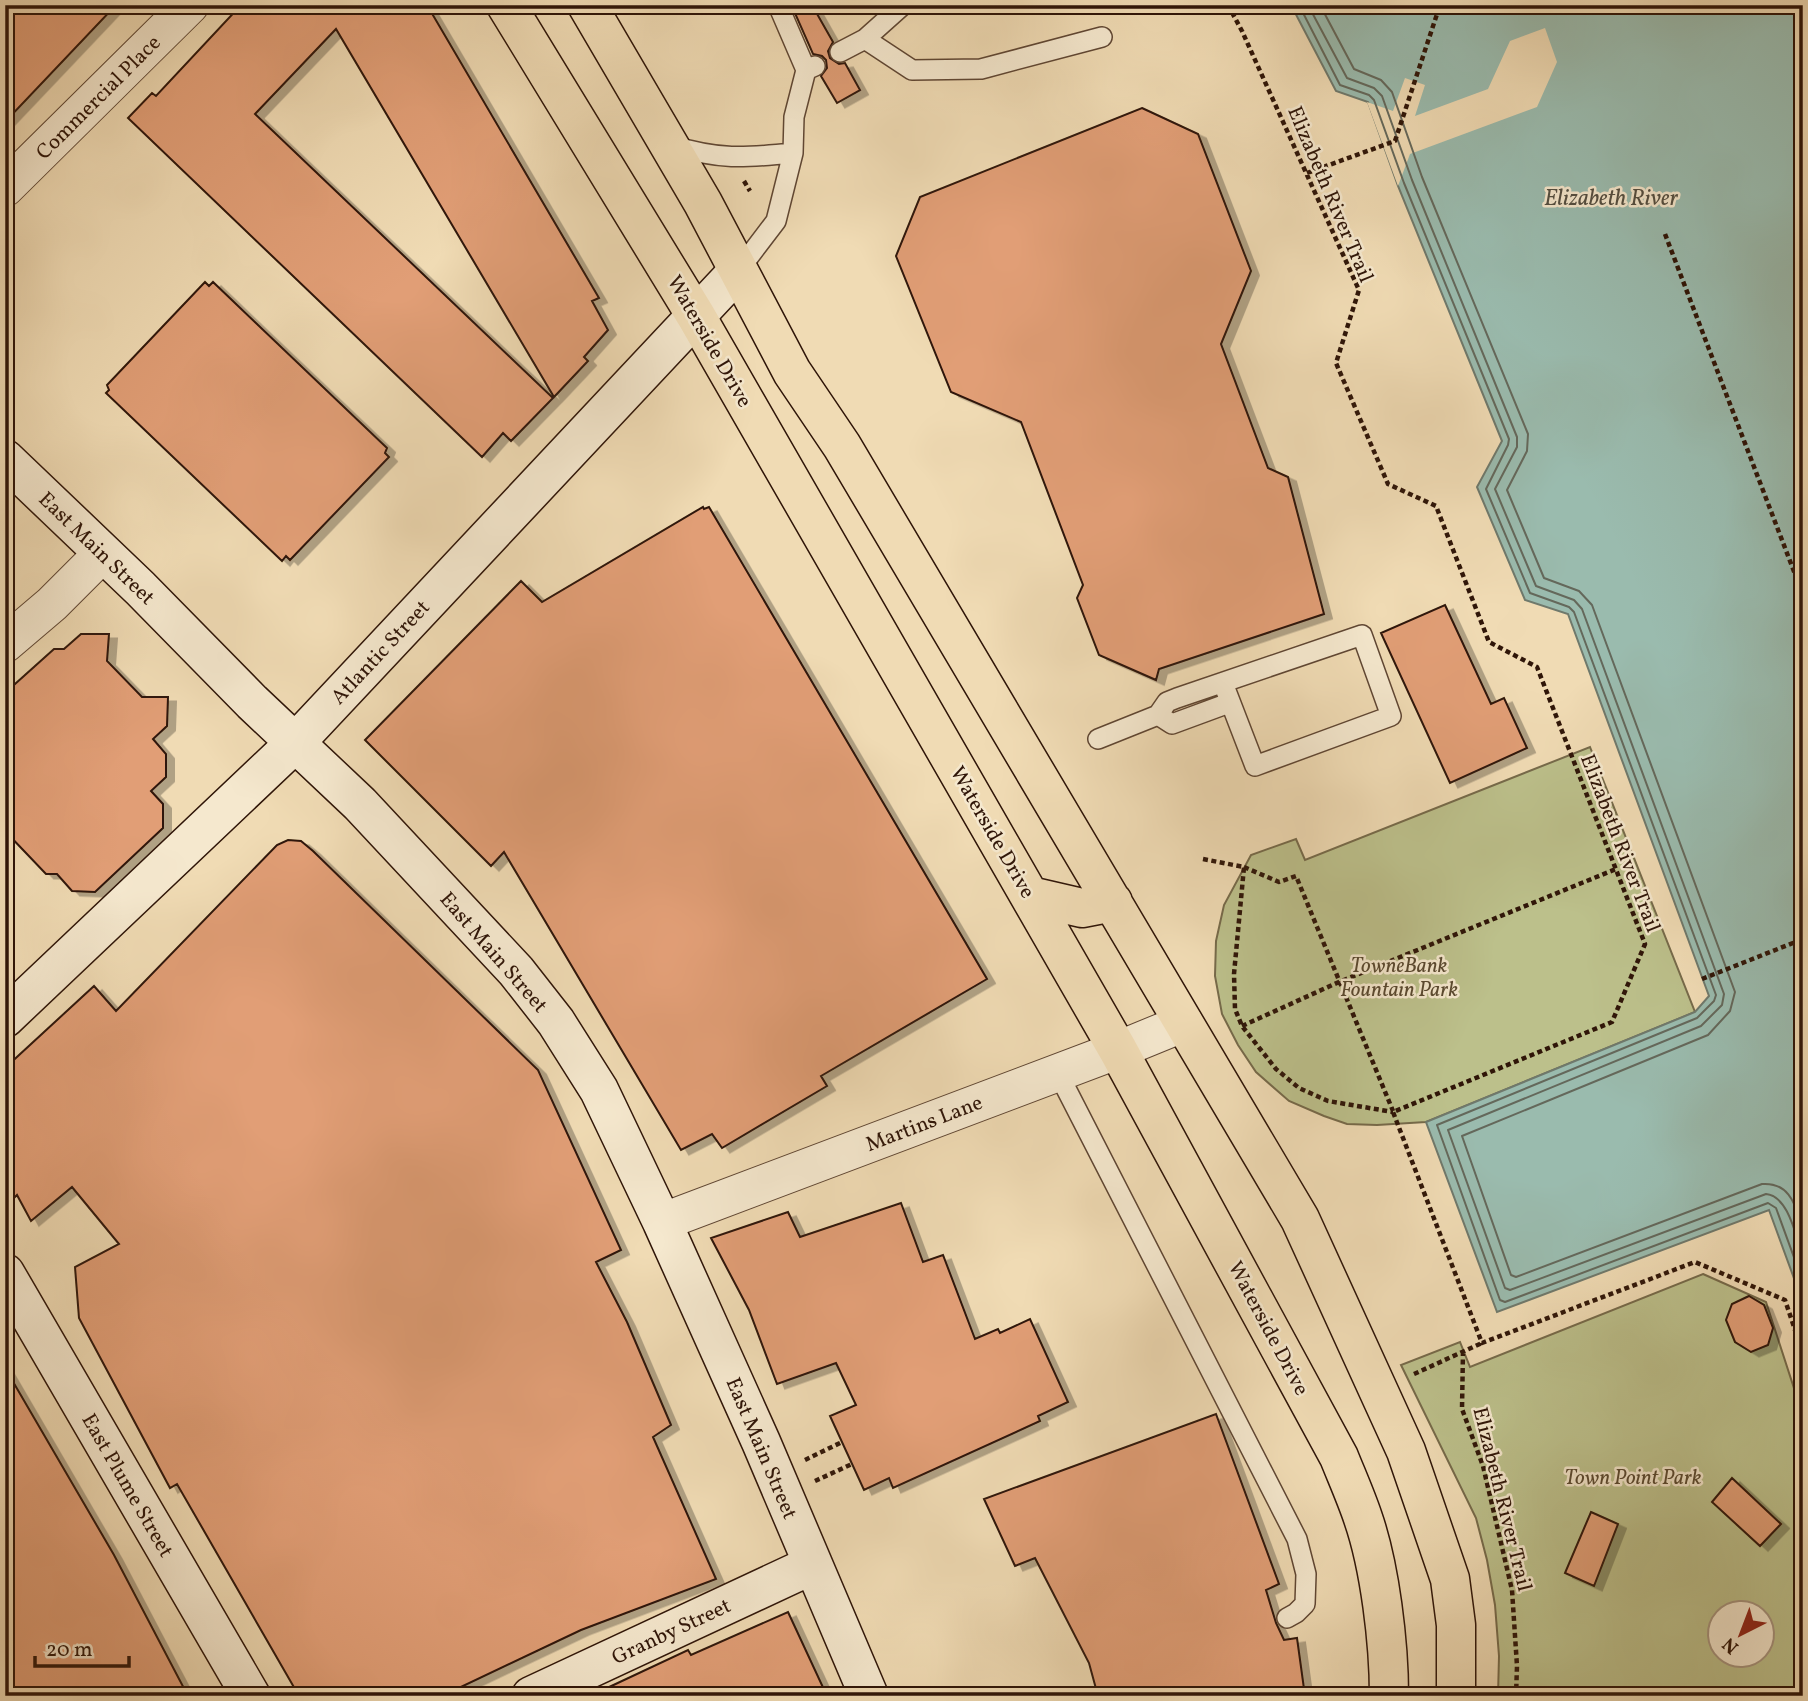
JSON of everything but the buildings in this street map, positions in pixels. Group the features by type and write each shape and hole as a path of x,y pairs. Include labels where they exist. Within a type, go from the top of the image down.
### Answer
{"main road":[{"name":"Waterside Drive","path":"506,5 696,316 1030,896 1118,1050 1339,1457 1364,1520 1377,1573 1389,1696"},
{"path":"587,5 670,145 792,372 842,446 1300,1219 1406,1451 1450,1579 1456,1625 1455,1696"},
{"path":"1030,896 1082,908 1113,902"}],"street":[{"name":"Commercial Place","path":"5,188 190,5"},
{"name":"Atlantic Street","path":"5,1018 295,743 738,271"},
{"name":"East Main Street","path":"5,459 359,804 508,962 556,1022 599,1090 662,1222 761,1442 869,1696"},
{"path":"5,644 52,604 103,553"},
{"name":"Martins Lane","path":"662,1222 1184,1023"},
{"name":"East Plume Street","path":"5,1273 251,1696"},
{"name":"Granby Street","path":"531,1696 812,1565"}],"lane":[{"path":"738,271 776,221 793,153 794,117 810,68 778,5"},
{"path":"840,52 865,39 903,5"},
{"path":"865,39 912,70 981,69 1102,37"},
{"path":"670,145 727,158 793,153"},
{"path":"1098,739 1158,715 1167,702 1362,635 1391,716 1255,766 1223,683"},
{"path":"1158,715 1172,724 1229,703"},
{"path":"1058,1073 1297,1539 1306,1574 1305,1604 1287,1618"}],"path":[{"name":"Elizabeth River Trail","path":"1228,5 1359,290 1336,363 1388,484 1436,506 1489,642 1537,667 1645,944 1612,1022 1393,1112"},
{"path":"1306,173 1395,141 1440,5"},
{"path":"1665,234 1803,596"},
{"path":"1203,859 1244,867 1279,882 1296,876 1393,1112 1482,1343"},
{"path":"1244,867 1234,974 1235,1009 1242,1026 1276,1069 1299,1088 1328,1101 1393,1112"},
{"path":"1242,1026 1339,982 1616,869"},
{"path":"1702,979 1803,939"},
{"path":"1414,1374 1482,1343 1695,1262 1785,1300 1803,1354"},
{"name":"Elizabeth River Trail","path":"1463,1351 1462,1409 1483,1466 1513,1590 1516,1696"},
{"path":"805,1460 842,1442"},
{"path":"814,1481 852,1464"}],"green space":[{"name":"TowneBank Fountain Park","path":"1590,747 1695,1012 1426,1122 1347,1124 1289,1101 1256,1072 1222,1014 1215,976 1216,941 1224,905 1251,855 1296,839 1305,860"},
{"name":"Town Point Park","path":"1703,1274 1766,1302 1803,1416 1803,1696 1498,1696 1499,1656 1495,1605 1476,1518 1401,1365 1460,1342 1470,1367"}],"water":[{"name":"Elizabeth River","path":"1291,5 1803,5 1803,1303 1769,1210 1497,1312 1426,1122 1695,1012 1709,996 1568,614 1525,600 1477,487 1502,441 1398,186 1368,102 1336,91"}],"pier":[{"path":"1545,28 1557,62 1537,107 1410,154 1398,186 1367,102 1393,111 1405,78 1425,85 1415,116 1488,89 1510,41"}]}
